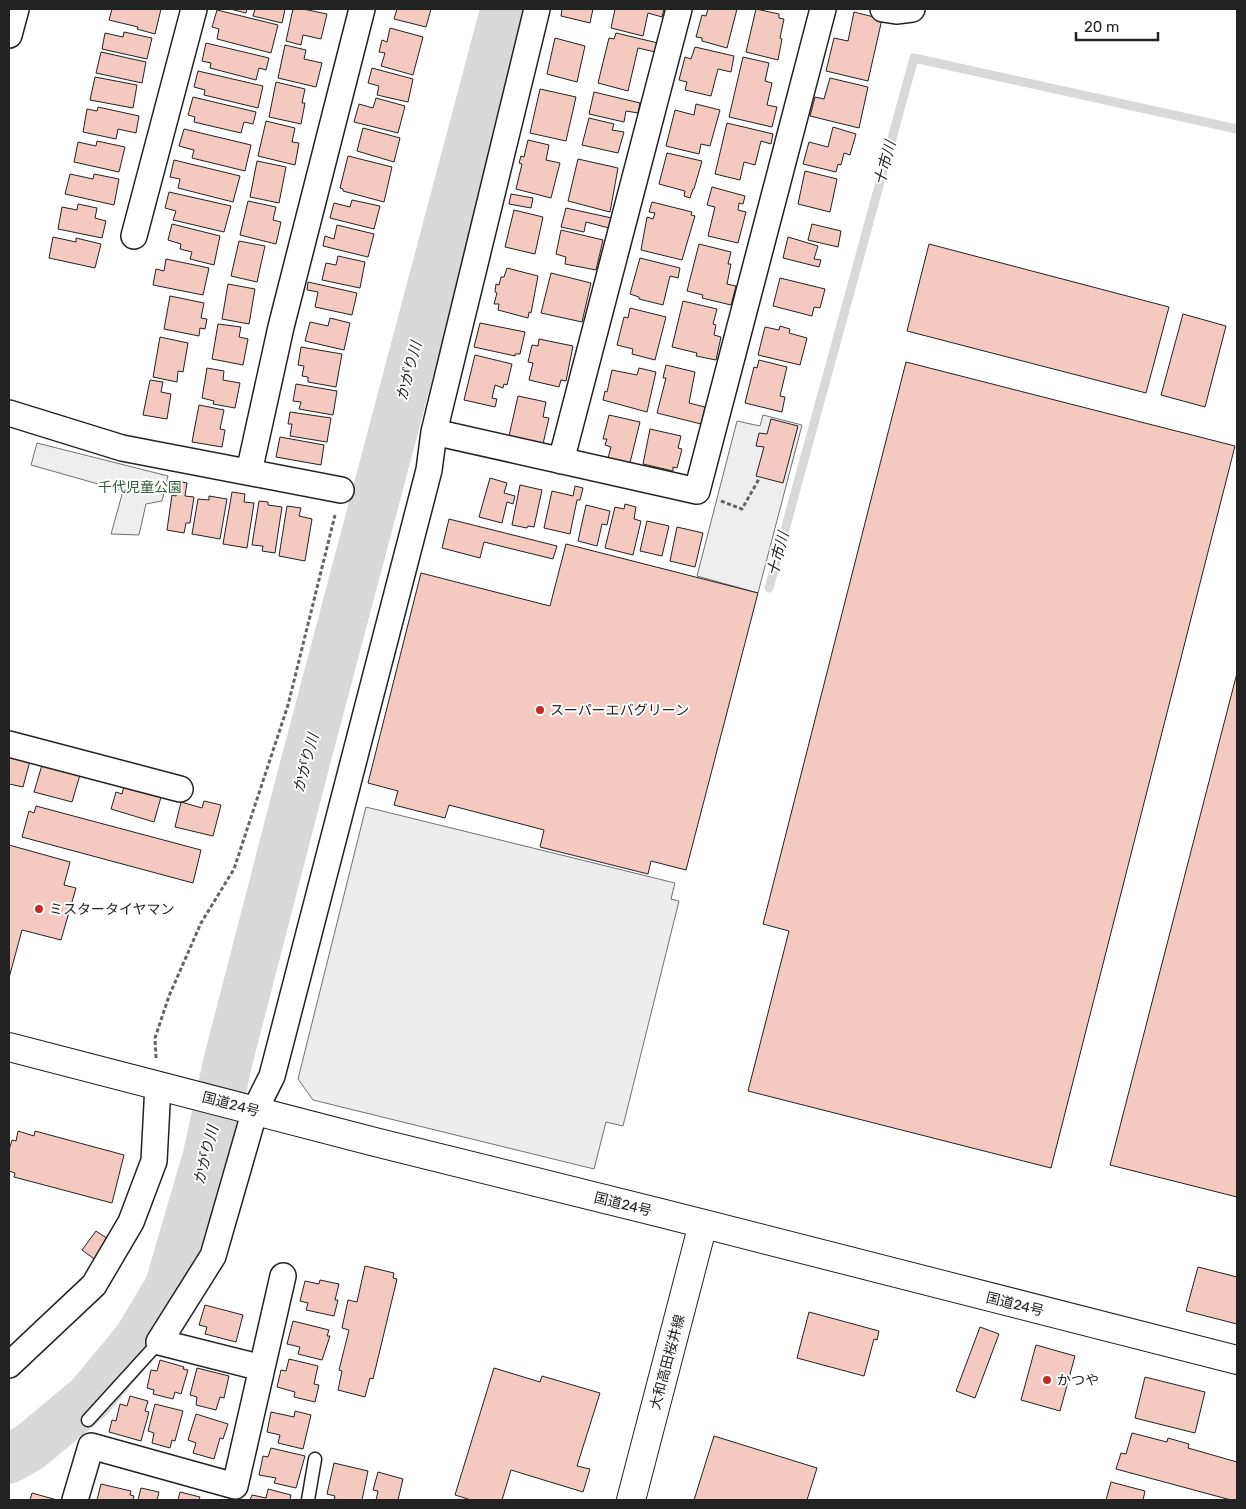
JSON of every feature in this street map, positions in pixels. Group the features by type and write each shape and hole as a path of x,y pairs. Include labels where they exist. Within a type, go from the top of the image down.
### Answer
{"main road":[{"name":"国道24号","path":"9,1047 375,1142 1237,1360"},
{"name":"大和高田桜井線","path":"631,1500 703,1224"}],"street":[{"path":"9,35 16,9"},
{"path":"134,236 194,9"},
{"path":"248,472 281,327 362,9"},
{"path":"262,1368 159,1342 213,1256 250,1109 272,1076 429,470 434,432 537,9"},
{"path":"561,461 679,9"},
{"path":"434,432 698,492 823,9"},
{"path":"883,9 896,11 912,9"},
{"path":"9,413 122,448 341,490"},
{"path":"9,744 180,789"},
{"path":"9,1365 94,1284 131,1222 154,1161 166,1087"},
{"path":"75,1500 91,1446 235,1486 283,1276"}],"lane":[{"path":"88,1420 159,1342"},
{"path":"308,1500 315,1459"}],"path":[{"path":"698,492 742,509 759,479"},
{"path":"166,1087 155,1038 169,996 201,923 234,869 288,705 341,490"}],"green space":[{"path":"763,415 802,425 758,593 697,576 737,421 760,426"},
{"name":"千代児童公園","path":"37,443 168,476 162,501 146,504 139,535 111,534 123,491 31,465"}],"shaded area":[{"path":"366,807 675,883 671,899 679,901 623,1126 606,1122 594,1169 313,1100 298,1079"}],"building":[{"path":"112,9 161,9 155,34 137,29 138,27 109,20"},
{"path":"230,9 247,9 246,13"},
{"path":"255,9 285,9 282,23 253,16"},
{"path":"293,9 327,14 321,39 303,35 301,45 286,41"},
{"path":"397,9 431,9 426,27 394,19"},
{"path":"562,9 593,9 590,23 561,16"},
{"path":"615,9 664,9 662,17 648,13 643,36 611,28"},
{"path":"708,9 737,9 727,48 702,41 702,38 696,37 702,15 706,16"},
{"path":"756,9 779,14 779,18 784,19 778,60 746,52"},
{"path":"217,10 278,25 271,53 217,39 219,29 212,27"},
{"path":"854,12 882,19 868,81 826,71 834,38 848,41"},
{"path":"390,28 423,37 413,75 381,66 385,53 379,52 382,40 387,42"},
{"path":"124,32 152,38 147,59 102,49 105,33 123,37"},
{"path":"616,33 658,43 655,52 638,48 628,91 598,83 609,38 614,39"},
{"path":"555,38 585,46 577,82 547,74"},
{"path":"206,43 269,58 266,70 259,68 256,80 210,68 211,63 202,61"},
{"path":"285,45 306,50 304,59 322,63 316,87 278,78"},
{"path":"695,47 734,56 731,72 718,69 711,96 685,90 687,82 679,80 685,57 691,59"},
{"path":"101,52 146,62 142,83 96,73"},
{"path":"743,57 769,63 765,81 772,83 767,105 777,107 772,127 729,117"},
{"path":"372,68 413,79 408,102 377,95 379,86 368,83"},
{"path":"198,71 263,86 258,108 204,95 205,90 194,87"},
{"path":"95,77 137,85 133,108 90,100"},
{"path":"830,78 868,87 859,128 810,116 815,97 824,99"},
{"path":"276,82 305,89 302,103 305,103 301,124 269,117"},
{"path":"540,89 576,97 566,141 530,133"},
{"path":"594,92 640,103 638,113 626,111 624,122 589,114"},
{"path":"193,97 256,112 253,124 244,122 241,133 194,122 195,117 188,115"},
{"path":"376,98 405,106 398,133 354,122 359,104 373,108"},
{"path":"696,104 720,110 710,146 701,144 699,154 666,146 675,110 694,115"},
{"path":"98,107 139,116 136,133 118,129 116,139 83,132 87,109 97,111"},
{"path":"589,118 614,124 612,130 624,132 618,153 582,145"},
{"path":"266,121 295,128 292,142 299,143 295,165 258,156"},
{"path":"727,123 773,134 771,144 761,141 755,165 744,162 740,180 715,174"},
{"path":"833,127 856,134 850,155 844,153 841,165 838,164 836,172 803,164 809,142 828,147"},
{"path":"363,128 400,138 394,162 357,151"},
{"path":"184,129 251,145 245,171 192,158 194,150 179,146"},
{"path":"528,140 549,145 546,160 560,163 551,198 516,189 522,164 519,163 521,156 524,157"},
{"path":"97,141 125,147 119,172 74,162 78,142 96,146"},
{"path":"667,153 702,161 690,198 684,196 685,191 659,184"},
{"path":"348,156 392,167 384,202 343,191 340,188"},
{"path":"578,159 618,168 610,212 568,201"},
{"path":"174,160 240,176 233,202 178,188 180,179 170,177"},
{"path":"257,161 286,167 279,203 250,197"},
{"path":"805,171 837,179 830,212 798,204"},
{"path":"70,174 93,179 94,174 119,179 114,205 65,194"},
{"path":"712,187 745,196 743,204 739,203 738,210 746,212 738,243 708,236 715,207 707,205"},
{"path":"169,192 231,206 224,232 173,220 176,211 165,208"},
{"path":"511,194 533,198 531,208 509,204"},
{"path":"352,200 380,206 374,229 330,218 334,203 350,207"},
{"path":"248,201 276,207 273,220 281,222 276,244 240,235"},
{"path":"652,202 692,212 691,215 695,216 682,260 641,250 647,217 653,219 655,213 649,212"},
{"path":"78,204 97,208 95,218 106,221 102,238 58,229 62,207 77,210"},
{"path":"566,208 612,218 609,228 586,222 584,232 561,227"},
{"path":"514,210 543,217 535,254 505,247"},
{"path":"172,224 220,236 214,265 190,259 192,252 180,249 181,244 168,240"},
{"path":"812,224 841,231 838,247 808,240"},
{"path":"337,225 374,234 368,257 323,246 325,236 334,239"},
{"path":"561,230 603,240 596,270 565,264 566,257 556,254"},
{"path":"53,237 76,242 76,238 101,244 95,268 49,258"},
{"path":"788,237 818,246 814,259 821,260 819,267 783,258"},
{"path":"239,241 265,246 257,282 231,276"},
{"path":"699,244 731,252 727,284 736,286 731,305 702,298 703,295 687,291"},
{"path":"929,244 1169,307 1146,393 907,331"},
{"path":"338,256 365,262 360,288 322,280 326,263 336,265"},
{"path":"640,258 680,268 678,278 670,276 663,305 639,299 639,297 630,294"},
{"path":"166,259 209,268 203,295 153,285 156,269 164,271"},
{"path":"507,268 538,276 531,313 529,312 528,318 498,310 499,304 494,304 497,293 495,292 496,284 499,285 501,277 504,277"},
{"path":"551,273 591,283 582,322 541,313"},
{"path":"780,278 825,289 820,308 814,307 812,316 773,306"},
{"path":"308,282 357,293 352,315 315,307 318,292 307,290"},
{"path":"228,284 255,289 249,324 222,319"},
{"path":"170,296 204,303 201,318 207,319 205,329 200,328 199,336 164,329"},
{"path":"683,301 717,309 713,324 716,325 714,335 721,337 716,360 696,356 697,353 672,347"},
{"path":"630,308 666,317 655,360 632,354 633,349 617,345 624,317 628,318"},
{"path":"1183,314 1226,326 1205,407 1161,395"},
{"path":"330,318 350,323 344,350 305,341 310,322 328,326"},
{"path":"480,323 525,332 520,354 515,354 515,356 474,347"},
{"path":"218,324 241,327 239,337 248,339 243,365 212,359"},
{"path":"780,326 790,329 789,333 807,338 800,365 758,355 765,327 779,330"},
{"path":"160,337 188,343 183,372 178,371 177,382 153,377"},
{"path":"539,339 573,346 566,381 561,380 559,387 529,380 533,363 528,362 532,345 538,346"},
{"path":"301,347 342,354 336,387 308,382 308,377 302,376 304,366 298,365"},
{"path":"475,355 512,364 507,385 504,384 503,388 495,385 492,398 497,399 495,407 464,400"},
{"path":"759,360 787,367 780,396 785,397 782,412 745,403 754,367 757,368"},
{"path":"906,362 1235,446 1051,1168 748,1091 789,931 763,924"},
{"path":"666,365 695,372 689,403 705,407 701,424 657,413 666,378 663,378"},
{"path":"207,368 224,371 223,380 240,383 235,408 213,404 214,401 202,398"},
{"path":"639,368 656,372 647,412 603,400 605,391 607,392 612,370 637,375"},
{"path":"150,380 163,382 161,392 171,394 167,419 143,415"},
{"path":"296,384 337,391 333,415 299,409 301,402 293,401"},
{"path":"518,396 546,402 543,417 549,418 543,444 509,436"},
{"path":"199,405 224,410 220,429 225,430 222,447 192,442"},
{"path":"290,412 331,418 327,442 290,436 292,424 288,424"},
{"path":"609,415 640,422 629,467 607,462 611,447 605,445 607,439 603,439"},
{"path":"771,419 798,426 783,483 756,476 764,447 756,446 759,433 767,434"},
{"path":"650,429 681,436 678,448 682,449 677,468 673,467 673,471 643,464"},
{"path":"280,437 324,445 321,465 276,457"},
{"path":"490,478 507,483 504,493 515,496 513,504 507,502 502,523 479,517"},
{"path":"178,481 187,483 185,496 194,497 190,523 186,523 184,533 167,530 172,495 176,496"},
{"path":"520,485 542,490 534,527 528,526 527,528 512,525"},
{"path":"575,486 583,488 580,500 577,500 570,534 544,528 552,491 573,496"},
{"path":"232,492 245,494 244,502 254,503 247,548 223,544"},
{"path":"209,496 227,499 220,539 192,534 198,499 209,500"},
{"path":"259,501 268,502 268,505 282,507 275,553 262,551 263,546 252,545"},
{"path":"625,504 636,507 634,519 641,521 633,555 605,548 615,507 624,509"},
{"path":"586,505 610,511 607,525 602,524 597,546 578,541"},
{"path":"287,506 301,508 299,516 312,519 305,561 279,556"},
{"path":"449,519 557,546 553,559 484,542 480,558 442,548"},
{"path":"647,521 669,526 662,556 640,551"},
{"path":"677,527 703,533 695,567 670,561"},
{"path":"566,544 758,593 686,870 651,861 648,874 540,847 544,830 449,805 445,818 394,805 398,791 368,783 421,573 550,606"},
{"path":"1237,673 1237,1197 1110,1165"},
{"path":"9,756 30,761 23,787 9,784"},
{"path":"42,765 80,775 72,802 34,792"},
{"path":"124,786 161,797 154,822 111,809 116,792 122,794"},
{"path":"204,801 221,805 213,836 175,827 181,802 202,808"},
{"path":"36,806 201,850 193,883 22,837 29,811 34,813"},
{"name":"ミスタータイヤマン","path":"9,845 70,862 64,885 76,888 61,940 22,930 9,978"},
{"path":"18,1131 34,1136 35,1131 124,1155 112,1203 14,1177 15,1173 9,1171 9,1150 12,1140 16,1141"},
{"path":"96,1231 111,1241 97,1261 82,1250"},
{"path":"365,1266 394,1273 393,1278 397,1279 373,1379 370,1378 365,1397 338,1390 342,1371 339,1370 349,1330 342,1328 348,1300 357,1302"},
{"path":"1198,1267 1237,1277 1237,1324 1186,1311"},
{"path":"320,1280 339,1284 334,1316 306,1310 308,1303 300,1301 305,1281 319,1284"},
{"path":"205,1305 243,1315 236,1342 205,1334 207,1327 199,1325"},
{"path":"809,1312 879,1331 877,1340 874,1339 864,1376 797,1358"},
{"path":"293,1321 329,1330 327,1336 330,1336 322,1360 298,1354 300,1347 287,1344"},
{"path":"980,1327 999,1334 975,1398 956,1391"},
{"path":"1036,1345 1075,1356 1060,1411 1021,1400"},
{"path":"289,1359 318,1366 314,1384 319,1385 315,1402 294,1397 295,1392 277,1387 281,1370 286,1371"},
{"path":"160,1360 188,1370 181,1394 175,1392 173,1399 153,1394 154,1390 147,1388 151,1370 157,1371"},
{"path":"197,1368 229,1376 224,1398 220,1397 216,1410 196,1405 197,1397 190,1395"},
{"path":"494,1368 540,1382 542,1376 600,1393 577,1466 590,1469 583,1492 511,1470 502,1500 471,1500 455,1495"},
{"path":"1145,1377 1205,1392 1195,1433 1135,1418"},
{"path":"130,1396 148,1401 145,1411 149,1412 141,1441 109,1432 112,1420 116,1421 120,1404 127,1406"},
{"path":"155,1404 183,1411 175,1441 172,1440 170,1448 152,1443 154,1433 148,1431"},
{"path":"295,1411 311,1415 303,1449 278,1443 280,1435 267,1432 271,1412 294,1417"},
{"path":"196,1414 228,1424 223,1439 220,1438 214,1459 193,1453 196,1443 188,1440"},
{"path":"1132,1433 1167,1442 1168,1438 1189,1444 1188,1448 1237,1462 1237,1500 1116,1469 1121,1453 1126,1454"},
{"path":"714,1436 817,1468 807,1500 694,1500"},
{"path":"271,1448 305,1456 296,1488 274,1483 276,1478 259,1475 263,1456 268,1457"},
{"path":"334,1463 368,1471 362,1500 334,1499 335,1496 327,1494"},
{"path":"378,1472 403,1479 398,1500 376,1500 378,1491 373,1490"},
{"path":"1111,1482 1145,1491 1143,1500 1106,1500"},
{"path":"101,1484 131,1491 130,1495 134,1496 133,1500 97,1500"},
{"path":"141,1488 159,1492 157,1500 138,1500"},
{"path":"268,1489 291,1495 290,1500 250,1500 252,1495 266,1498"},
{"path":"180,1492 200,1497 199,1500 178,1500"},
{"path":"32,1493 57,1500 30,1500"}],"waterway":[{"name":"かがり川","path":"9,1459 30,1447 90,1397 138,1339 169,1287 207,1157 228,1061 303,771 505,9"},
{"name":"十市川","path":"769,588 914,58 1237,129"}],"place":[{"name":"スーパーエバグリーン","path":"540,710"},
{"name":"ミスタータイヤマン","path":"39,909"},
{"name":"かつや","path":"1047,1380"}]}
